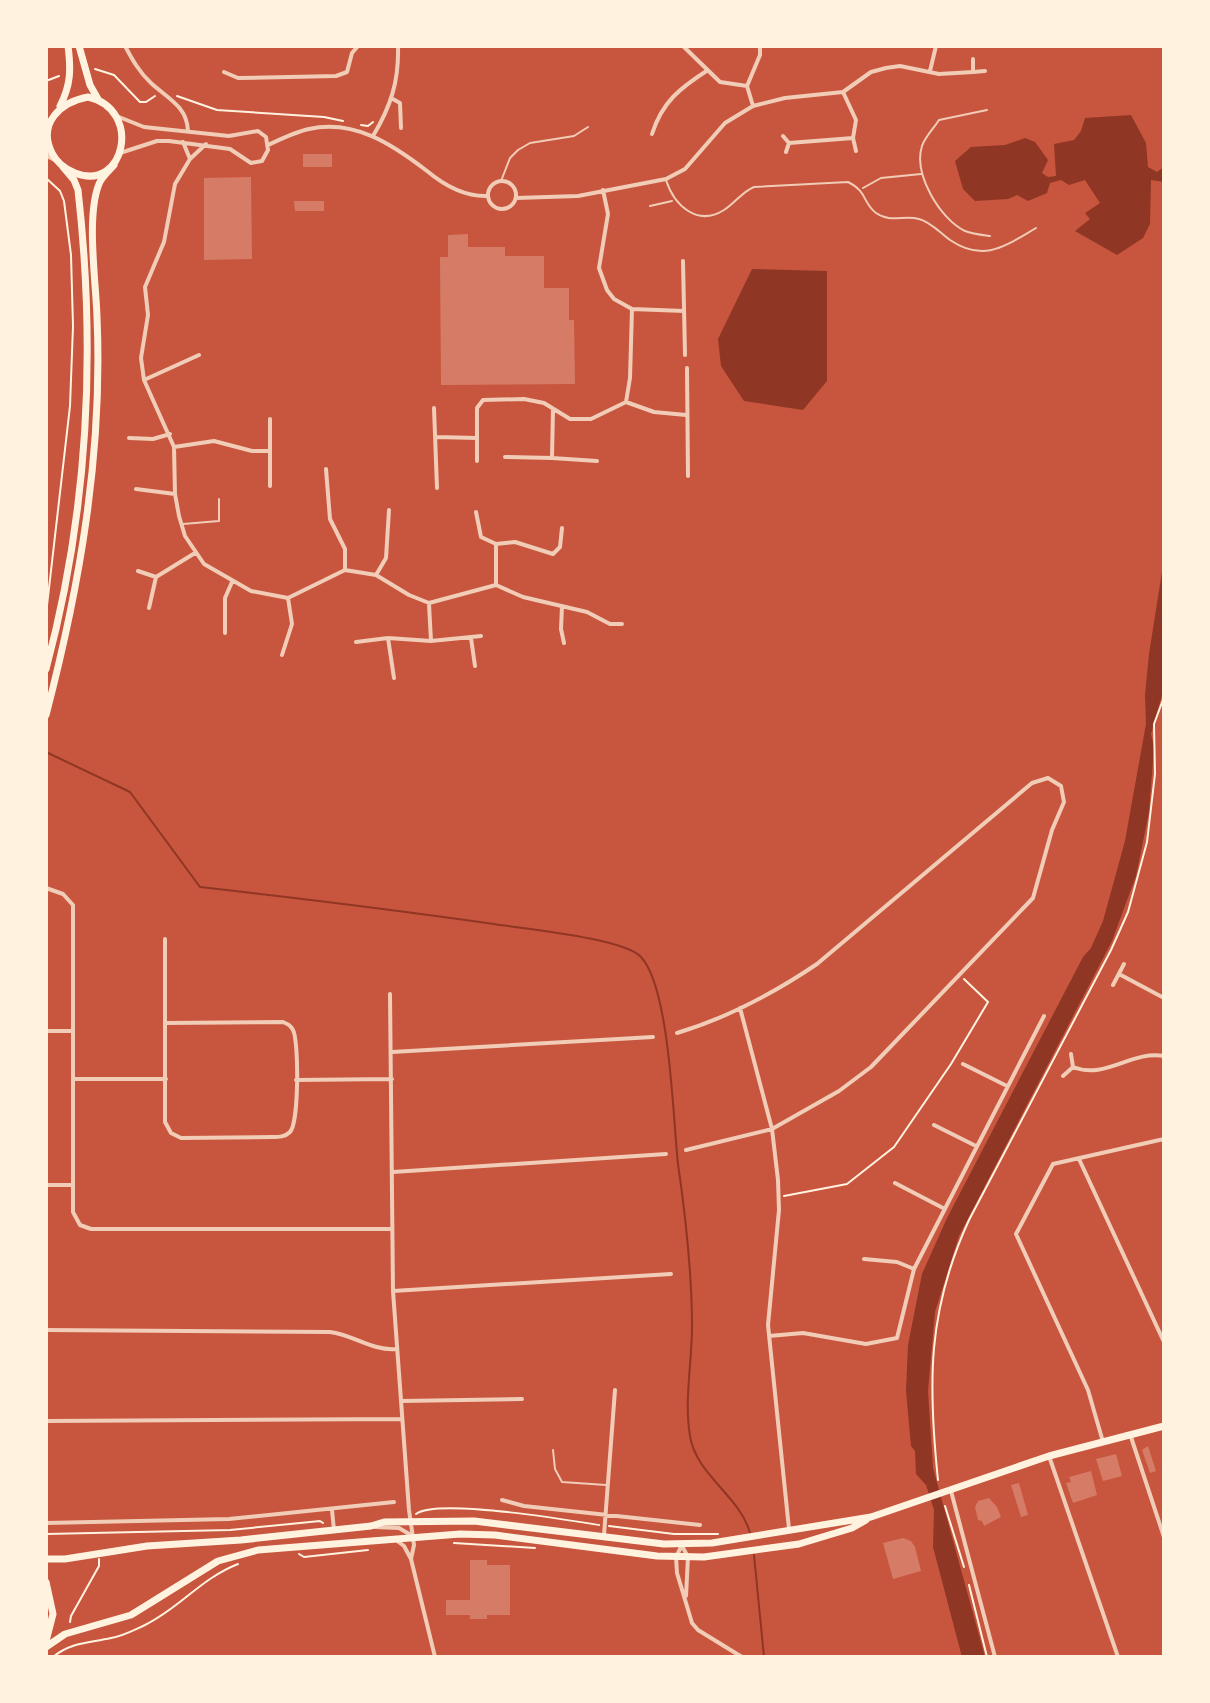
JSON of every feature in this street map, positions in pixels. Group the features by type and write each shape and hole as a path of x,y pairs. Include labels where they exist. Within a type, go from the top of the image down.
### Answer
{"main road":[{"path":"46,669 68,559 87,414 86,257 78,190 49,146 48,122 67,92 71,72 68,46"},
{"path":"46,715 71,613 88,509 99,412 100,364 93,210 98,185 114,165 123,141 117,115 98,99 90,85 79,46"},
{"path":"59,108 72,100 98,99"},
{"path":"60,164 79,175 97,174 114,165"},
{"path":"46,1559 409,1520 474,1521 682,1545 735,1539 871,1517 1049,1456 1164,1426"},
{"path":"46,1644 65,1634 131,1615 207,1566 230,1556 258,1550 460,1534 495,1535 688,1557 738,1554 818,1540 852,1528 871,1517"},
{"path":"813,1526 818,1540"},
{"path":"763,1535 773,1549"},
{"path":"46,1582 53,1614 46,1644"}],"street":[{"path":"125,46 142,74 180,108 188,131"},
{"path":"224,72 238,78 343,75 350,68 352,53 358,46"},
{"path":"373,136 381,123 399,73 398,46"},
{"path":"753,106 747,86 760,55 760,46"},
{"path":"930,71 936,46"},
{"path":"684,47 720,82 747,86"},
{"path":"973,59 973,72"},
{"path":"516,198 558,198 666,179 685,169 725,123 753,106 785,98 843,92 871,72 900,66 939,74 985,71"},
{"path":"652,134 658,114 672,97 708,70"},
{"path":"843,92 856,120 853,138 856,151"},
{"path":"391,98 400,103 401,128"},
{"path":"117,115 144,127 229,136 258,131 266,137 268,145 267,156 262,161 251,163 230,149 183,142 157,141 120,153"},
{"path":"268,145 306,130 341,127 373,136 397,149 442,183 477,197 488,196"},
{"path":"783,136 789,143"},
{"path":"789,143 853,138"},
{"path":"183,142 190,159"},
{"path":"786,152 789,143"},
{"path":"206,144 176,179 164,242 145,287 148,315 141,358 144,380 174,447 175,494 181,524 204,564 251,591 288,598 345,570 376,575 429,603 496,585 523,597 587,612 610,624 622,624"},
{"path":"46,155 60,164"},
{"path":"501,181 514,186 516,198 511,206 499,209 488,196 491,187 501,181"},
{"path":"603,190 608,214 599,268 602,280 614,299 632,309 684,311"},
{"path":"683,261 685,355"},
{"path":"626,402 630,378 632,309"},
{"path":"144,380 199,355"},
{"path":"167,359 171,368"},
{"path":"687,368 688,476"},
{"path":"477,461 477,408 483,400 524,399 544,403 570,419 591,419 626,402 654,412 686,415"},
{"path":"434,408 437,488"},
{"path":"552,458 553,409"},
{"path":"270,419 270,486"},
{"path":"129,438 153,439 170,434"},
{"path":"436,437 477,438"},
{"path":"174,447 214,441 252,451 268,451"},
{"path":"505,457 597,461"},
{"path":"326,469 330,519 345,549 345,570"},
{"path":"136,489 175,494"},
{"path":"376,575 386,558 389,510"},
{"path":"476,512 481,537 496,544 515,542 553,554 560,547 562,528"},
{"path":"496,544 496,585"},
{"path":"149,608 156,577 195,553"},
{"path":"138,571 156,577"},
{"path":"225,633 225,598 232,582"},
{"path":"282,655 292,624 288,598"},
{"path":"429,603 431,641"},
{"path":"562,606 564,643"},
{"path":"356,642 388,638 431,641 481,636"},
{"path":"388,638 394,678"},
{"path":"471,638 475,666"},
{"path":"677,1033 740,1008 817,964 1032,783 1048,778 1061,786 1064,805 1052,830 1036,893 1029,904 864,1073 772,1129 686,1150"},
{"path":"46,888 67,896 73,905 72,1185 73,1216 80,1225 91,1229 391,1229"},
{"path":"165,939 165,1023 166,1125 171,1133 181,1138 288,1135 295,1122 296,1080 294,1032 286,1023 165,1023"},
{"path":"1113,985 1124,964"},
{"path":"1119,974 1164,998"},
{"path":"390,994 393,1291 409,1520 413,1537 411,1559"},
{"path":"740,1008 772,1129 779,1197 769,1336 789,1531"},
{"path":"769,1336 803,1333 866,1344 895,1339 900,1333 914,1269 1044,1016"},
{"path":"46,1031 73,1031"},
{"path":"391,1052 653,1037"},
{"path":"1071,1054 1073,1067"},
{"path":"1073,1067 1090,1072 1151,1055 1164,1056"},
{"path":"963,1064 1007,1086"},
{"path":"1063,1076 1073,1067"},
{"path":"73,1079 166,1079"},
{"path":"296,1080 392,1079"},
{"path":"934,1125 976,1146"},
{"path":"1103,1442 1091,1397 1017,1238 1017,1232 1051,1166 1059,1161 1164,1139"},
{"path":"392,1172 666,1154"},
{"path":"1079,1159 1164,1342"},
{"path":"895,1183 943,1208"},
{"path":"46,1185 72,1185"},
{"path":"864,1259 897,1262 914,1269"},
{"path":"393,1291 671,1274"},
{"path":"46,1330 330,1332 352,1337 374,1348 397,1349"},
{"path":"604,1537 615,1390"},
{"path":"401,1401 522,1399"},
{"path":"46,1421 401,1419"},
{"path":"1130,1434 1164,1537"},
{"path":"1049,1456 1118,1657"},
{"path":"949,1492 995,1657"},
{"path":"502,1500 524,1506 700,1525"},
{"path":"46,1523 229,1519 394,1502"},
{"path":"332,1510 334,1530"},
{"path":"371,1526 399,1528 413,1537"},
{"path":"386,1539 402,1544 411,1559 435,1657"},
{"path":"682,1545 676,1557 677,1573 692,1623 698,1630 742,1657"},
{"path":"682,1545 688,1557 686,1602"}],"lane":[{"path":"987,110 939,120 922,144 923,174 932,199 949,220 966,232 990,236"},
{"path":"501,181 510,158 518,150 530,143 574,136 588,127"},
{"path":"862,189 873,180 923,174"},
{"path":"666,179 674,200 683,209 699,215 714,215 754,187 842,181 862,189 873,211 886,218 919,218 969,250 986,253 1036,228"},
{"path":"650,206 674,200"},
{"path":"181,524 219,521 219,499"},
{"path":"553,1450 555,1469 562,1482 608,1485"}],"path":[{"path":"95,69 114,75 140,102 155,96"},
{"path":"46,81 59,76"},
{"path":"176,96 217,110 324,117 363,126 371,125 374,121 381,123"},
{"path":"46,178 60,191 64,201 71,255 73,326 69,420 46,614"},
{"path":"938,1480 931,1380 936,1318 943,1293 969,1220 1128,912 1147,842 1155,774 1154,724 1164,697"},
{"path":"779,1197 847,1184 894,1147 951,1064 988,1002 960,976"},
{"path":"945,1506 965,1569"},
{"path":"422,1509 510,1513 601,1525"},
{"path":"46,1534 230,1530 320,1521"},
{"path":"607,1526 674,1534 725,1534"},
{"path":"445,1543 540,1549"},
{"path":"297,1554 304,1557 375,1549"},
{"path":"70,1622 99,1566 99,1558"},
{"path":"53,1657 74,1644 114,1638 146,1624 204,1581 241,1563"},
{"path":"969,1584 987,1657"}],"shaded area":[{"path":"1131,115 1146,143 1148,167 1157,172 1164,167 1164,182 1151,180 1150,224 1143,238 1117,255 1075,231 1090,219 1085,213 1100,203 1085,180 1069,185 1061,180 1050,183 1047,193 1028,201 1017,195 1008,199 975,201 963,189 955,161 971,147 1005,145 1025,138 1035,142 1048,160 1042,173 1048,177 1056,176 1054,144 1074,140 1085,118"},
{"path":"752,269 827,271 827,381 803,410 744,401 721,366 718,339"},
{"path":"1164,559 1164,688 1151,734 1154,747 1149,812 1136,876 1112,941 959,1236 935,1312 928,1391 933,1468 985,1657 962,1657 933,1547 934,1510 926,1485 916,1474 915,1451 911,1446 906,1391 908,1345 922,1274 947,1218 1103,921 1125,841 1146,724 1149,654"}],"building":[{"path":"303,154 332,154 332,167 303,167"},
{"path":"251,177 252,259 204,260 204,178"},
{"path":"294,201 324,201 324,211 295,211"},
{"path":"468,234 468,247 505,247 505,256 544,256 544,288 569,288 569,320 574,320 575,384 441,385 440,257 448,257 448,235"},
{"path":"1148,1446 1156,1471 1150,1473 1142,1450"},
{"path":"1116,1454 1122,1476 1103,1481 1096,1459"},
{"path":"1091,1471 1097,1495 1073,1503 1066,1483 1071,1482 1069,1477"},
{"path":"1019,1483 1028,1515 1021,1517 1011,1485"},
{"path":"989,1498 1001,1517 984,1526 978,1520 975,1507 978,1501"},
{"path":"903,1538 915,1547 921,1571 893,1579 883,1543"},
{"path":"470,1560 487,1560 487,1565 510,1565 510,1615 470,1619 470,1615 446,1615 446,1600 470,1600"}],"waterway":[{"path":"46,752 130,792 200,887 572,935 631,950 641,957 651,973 658,996 672,1087 690,1266 690,1436 700,1462 737,1508 750,1533"},
{"path":"754,1555 764,1657"}]}
